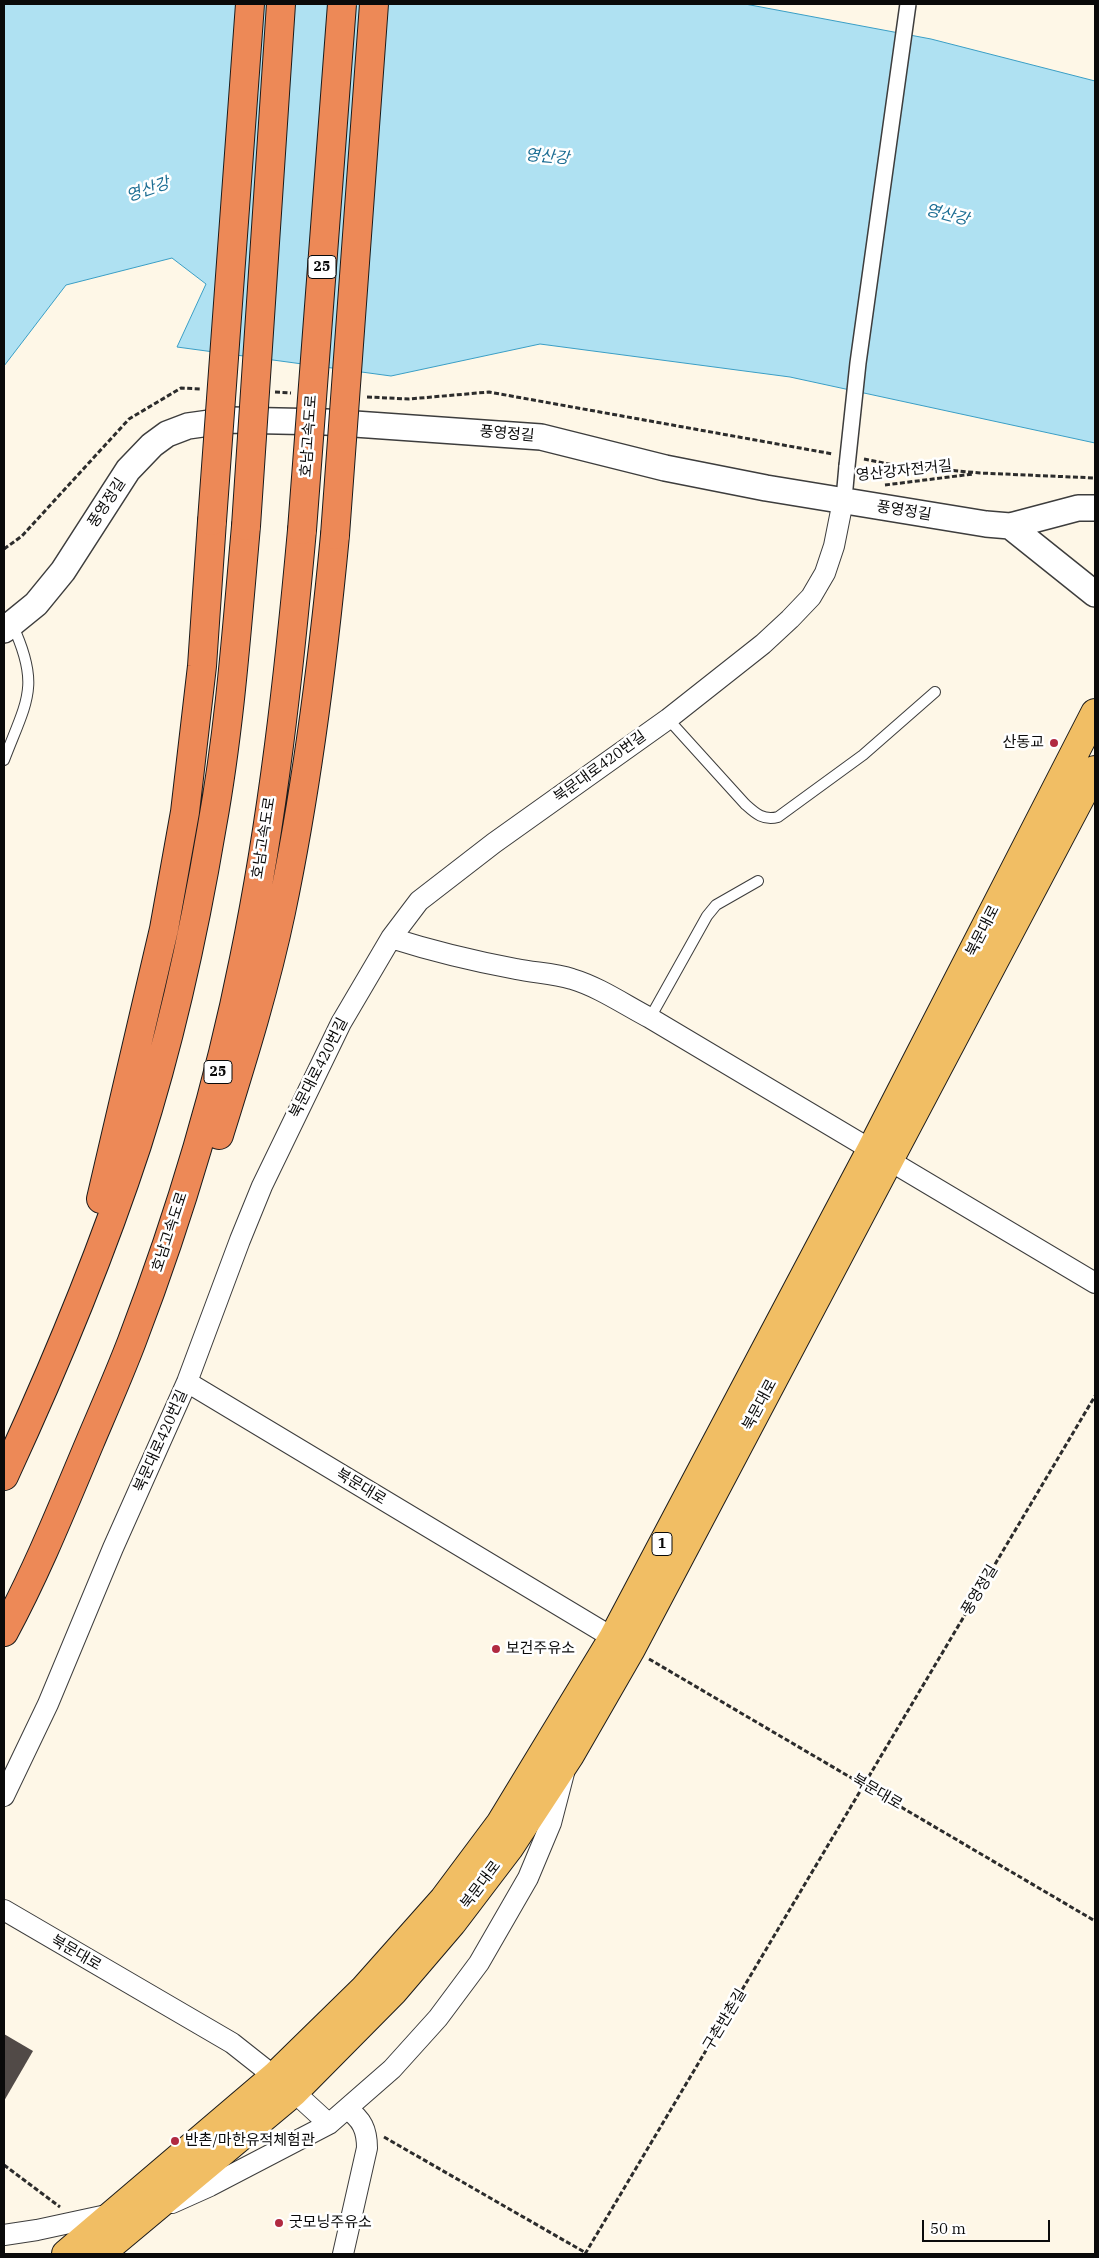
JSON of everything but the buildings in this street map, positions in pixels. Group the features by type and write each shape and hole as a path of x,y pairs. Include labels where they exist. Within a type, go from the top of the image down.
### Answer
{"highway":[{"path":"4,1433 89,1236 114,1148 164,928 186,812 202,666 250,4"},
{"path":"4,1476 44,1390 108,1229 137,1143 178,993 212,827 228,719 246,526 281,4"},
{"name":"호남고속도로","path":"4,1632 29,1586 131,1344 165,1249 219,1068 244,959 271,801 293,631 342,4"},
{"path":"29,1586 97,1463 142,1361 198,1202 256,1012 280,913 301,804 324,654 335,534 374,4"}],"main road":[{"name":"북문대로","path":"880,1155 1095,713"},
{"name":"북문대로","path":"66,2254 113,2213 284,2084 394,1992 452,1923 509,1848 570,1754 622,1643 880,1155 1095,770"},
{"name":"북문대로","path":"100,2254 146,2215 284,2084 364,1989 444,1899 500,1824 622,1643"}],"street":[{"path":"844,495 858,363 908,4"},
{"name":"풍영정길","path":"8,627 36,604 63,571 128,470 152,445 167,434 188,426 231,420 326,422 541,437 665,468 844,495 1010,526 1078,508 1095,508"},
{"name":"북문대로420번길","path":"4,1796 48,1704 187,1382 262,1186 341,1023 391,938 419,901 494,843 668,719 763,644 811,597 825,573 834,546 844,495"},
{"path":"1010,526 1095,594"},
{"path":"391,938 441,953 574,979 650,1018 1095,1283"},
{"name":"북문대로","path":"187,1382 622,1643"},
{"path":"146,2215 210,2186 329,2124 392,2069 438,2018 479,1963 528,1878 551,1822 570,1754"},
{"name":"북문대로","path":"4,1910 232,2043 284,2084"},
{"path":"284,2084 329,2124"},
{"path":"343,2254 366,2148 365,2129 361,2120 346,2109"},
{"name":"북문대로","path":"4,2235 113,2213"}],"lane":[{"path":"4,760 28,696 30,682 25,651 8,627"},
{"path":"668,719 745,804 758,815 772,819 778,818 863,755 935,692"},
{"path":"650,1018 707,916 716,905 758,881"}],"path":[{"name":"영산강자전거길","path":"880,486 980,473"},
{"name":"풍영정길","path":"865,1785 1095,1396"},
{"name":"북문대로","path":"622,1643 1095,1921"},
{"name":"구촌반촌길","path":"586,2254 865,1785"},
{"path":"365,2129 384,2137 586,2254"},
{"path":"4,2165 58,2204 69,2223"}],"water":[{"name":"영산강","path":"4,4 745,4 931,39 1095,81 1095,443 790,377 540,344 391,376 177,347 206,284 172,258 66,285 4,366"}],"place":[{"name":"산동교","path":"1054,743"},
{"name":"보건주유소","path":"496,1649"},
{"name":"반촌/마한유적체험관","path":"175,2141"},
{"name":"굿모닝주유소","path":"279,2223"}]}
